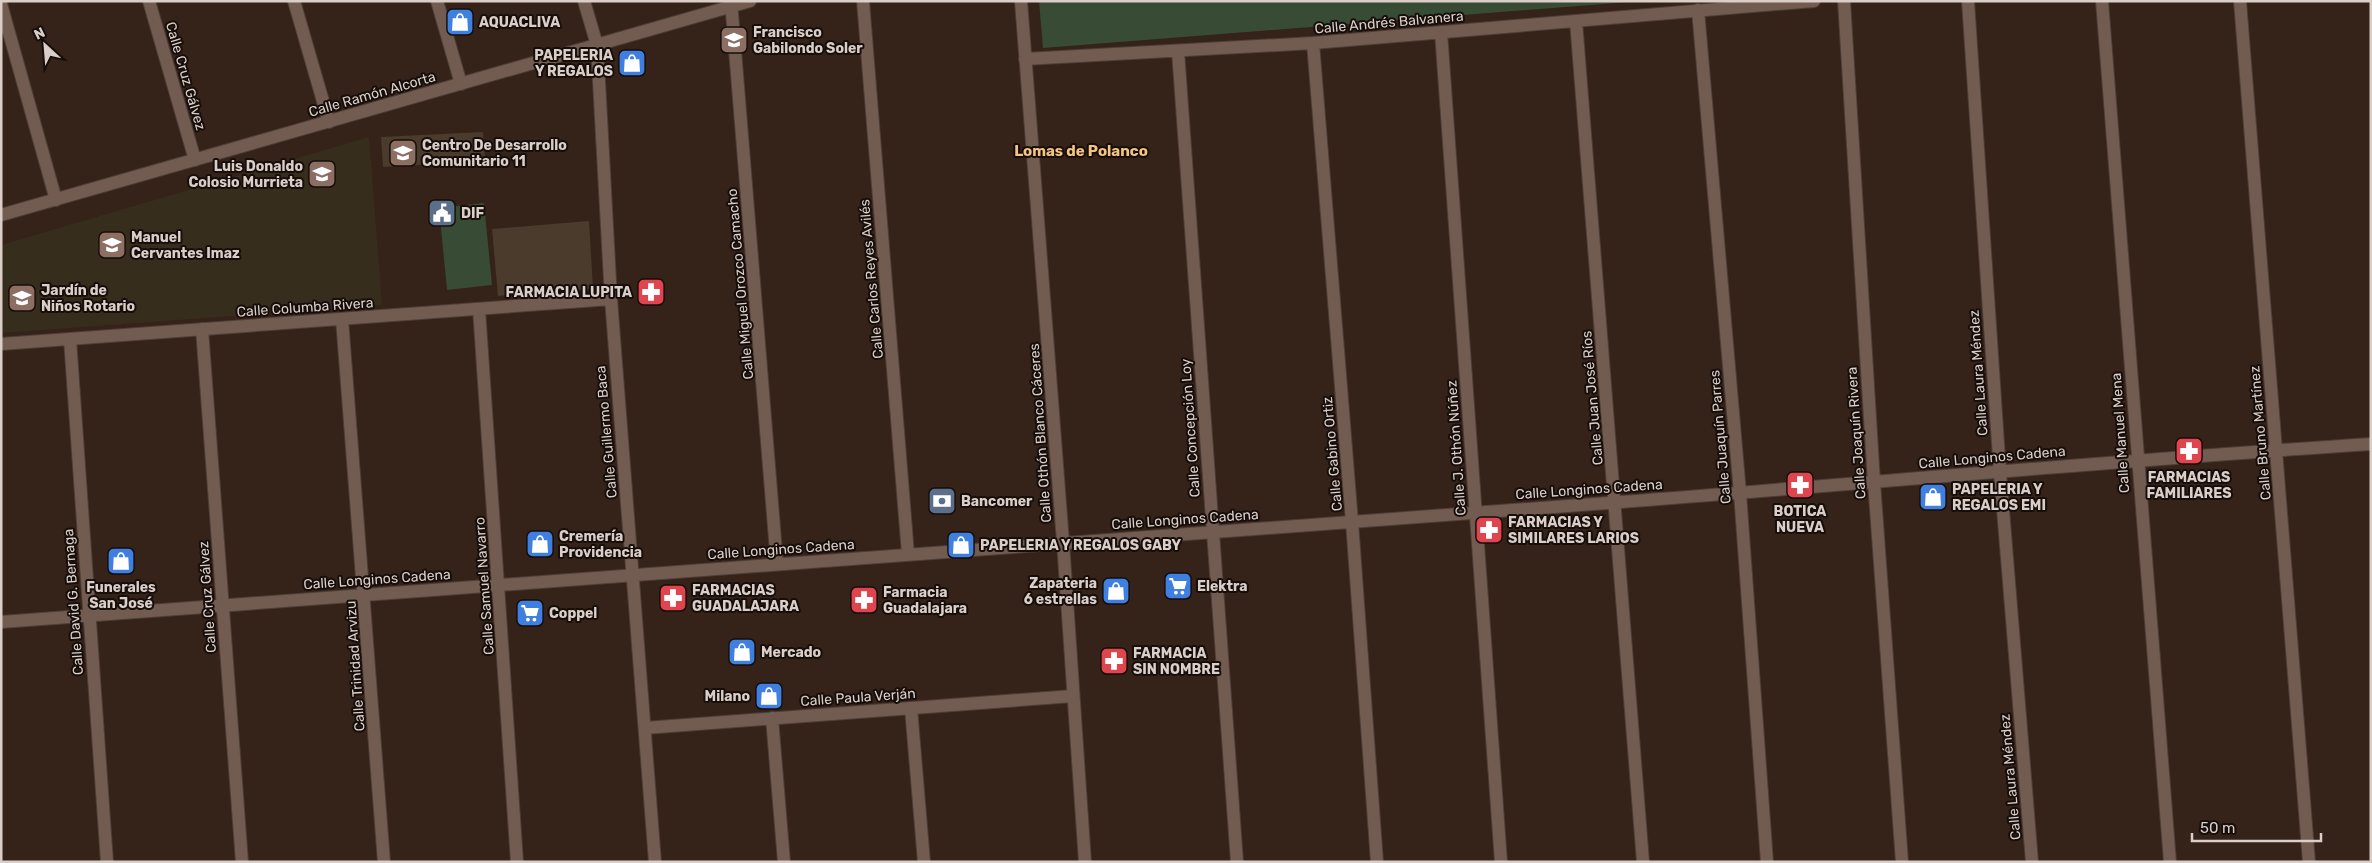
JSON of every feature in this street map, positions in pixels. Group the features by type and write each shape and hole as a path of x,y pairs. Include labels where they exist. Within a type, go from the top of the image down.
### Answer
{"street":[{"name":"Calle Cruz Gálvez","path":"149,1 195,160"},
{"path":"294,1 329,122"},
{"path":"438,1 461,84"},
{"name":"Calle Guillermo Baca","path":"584,1 596,45 610,299 655,862"},
{"name":"Calle Ramón Alcorta","path":"1,215 461,84 732,4 750,1"},
{"name":"Calle Carlos Reyes Avilés","path":"862,1 908,554"},
{"name":"Calle Othón Blanco Cáceres","path":"1020,1 1063,542 1084,862"},
{"name":"Calle Andrés Balvanera","path":"1026,58 1313,43 1814,1"},
{"name":"Calle Joaquín Rivera","path":"1844,1 1874,482 1902,862"},
{"name":"Calle Laura Méndez","path":"1968,1 2000,473 2032,862"},
{"name":"Calle Manuel Mena","path":"2102,1 2170,862"},
{"name":"Calle Bruno Martínez","path":"2240,1 2309,862"},
{"path":"1,4 56,200"},
{"name":"Calle Miguel Orozco Camacho","path":"732,4 777,564"},
{"name":"Calle Juaquín Parres","path":"1698,10 1740,493 1767,862"},
{"name":"Calle Juan José Ríos","path":"1576,21 1616,502 1643,862"},
{"name":"Calle J. Othón Núñez","path":"1441,32 1501,862"},
{"name":"Calle Gabino Ortiz","path":"1313,43 1352,522 1377,862"},
{"name":"Calle Concepción Loy","path":"1178,51 1237,862"},
{"name":"Calle Columba Rivera","path":"1,344 610,299"},
{"name":"Calle Samuel Navarro","path":"479,309 518,862"},
{"name":"Calle Trinidad Arvizu","path":"342,319 365,595 384,862"},
{"name":"Calle Cruz Gálvez","path":"202,329 242,862"},
{"name":"Calle David G. Bernaga","path":"70,339 107,862"},
{"name":"Calle Longinos Cadena","path":"1,622 1740,493 2000,473 2137,459 2371,444"},
{"name":"Calle Paula Verján","path":"644,728 1073,696"},
{"path":"912,708 924,862"},
{"path":"772,718 784,862"}],"shaded area":[{"path":"369,137 382,305 1,333 1,245"}],"green space":[{"path":"1039,1 1642,1 1043,48"},
{"path":"484,203 492,285 447,290 439,208"}],"building":[{"path":"483,132 485,161 383,167 381,137"},
{"path":"589,221 593,289 498,296 492,229"}],"place":[{"name":"AQUACLIVA","path":"460,22"},
{"name":"Francisco Gabilondo Soler","path":"734,40"},
{"name":"PAPELERIA Y REGALOS","path":"632,63"},
{"name":"Centro De Desarrollo Comunitario 11","path":"403,153"},
{"name":"Luis Donaldo Colosio Murrieta","path":"322,174"},
{"name":"DIF","path":"442,213"},
{"name":"Manuel Cervantes Imaz","path":"112,245"},
{"name":"FARMACIA LUPITA","path":"651,292"},
{"name":"Jardín de Niños Rotario","path":"22,298"},
{"name":"FARMACIAS FAMILIARES","path":"2189,451"},
{"name":"BOTICA NUEVA","path":"1800,485"},
{"name":"PAPELERIA Y REGALOS EMI","path":"1933,497"},
{"name":"Bancomer","path":"942,501"},
{"name":"FARMACIAS Y SIMILARES LARIOS","path":"1489,530"},
{"name":"Cremería Providencia","path":"540,544"},
{"name":"PAPELERIA Y REGALOS GABY","path":"961,545"},
{"name":"Funerales San José","path":"121,561"},
{"name":"Elektra","path":"1178,586"},
{"name":"Zapateria 6 estrellas","path":"1116,591"},
{"name":"FARMACIAS GUADALAJARA","path":"673,598"},
{"name":"Farmacia Guadalajara","path":"864,600"},
{"name":"Coppel","path":"530,613"},
{"name":"Mercado","path":"742,652"},
{"name":"FARMACIA SIN NOMBRE","path":"1114,661"},
{"name":"Milano","path":"769,696"}],"district":[{"name":"Lomas de Polanco","path":"1081,151"}]}
